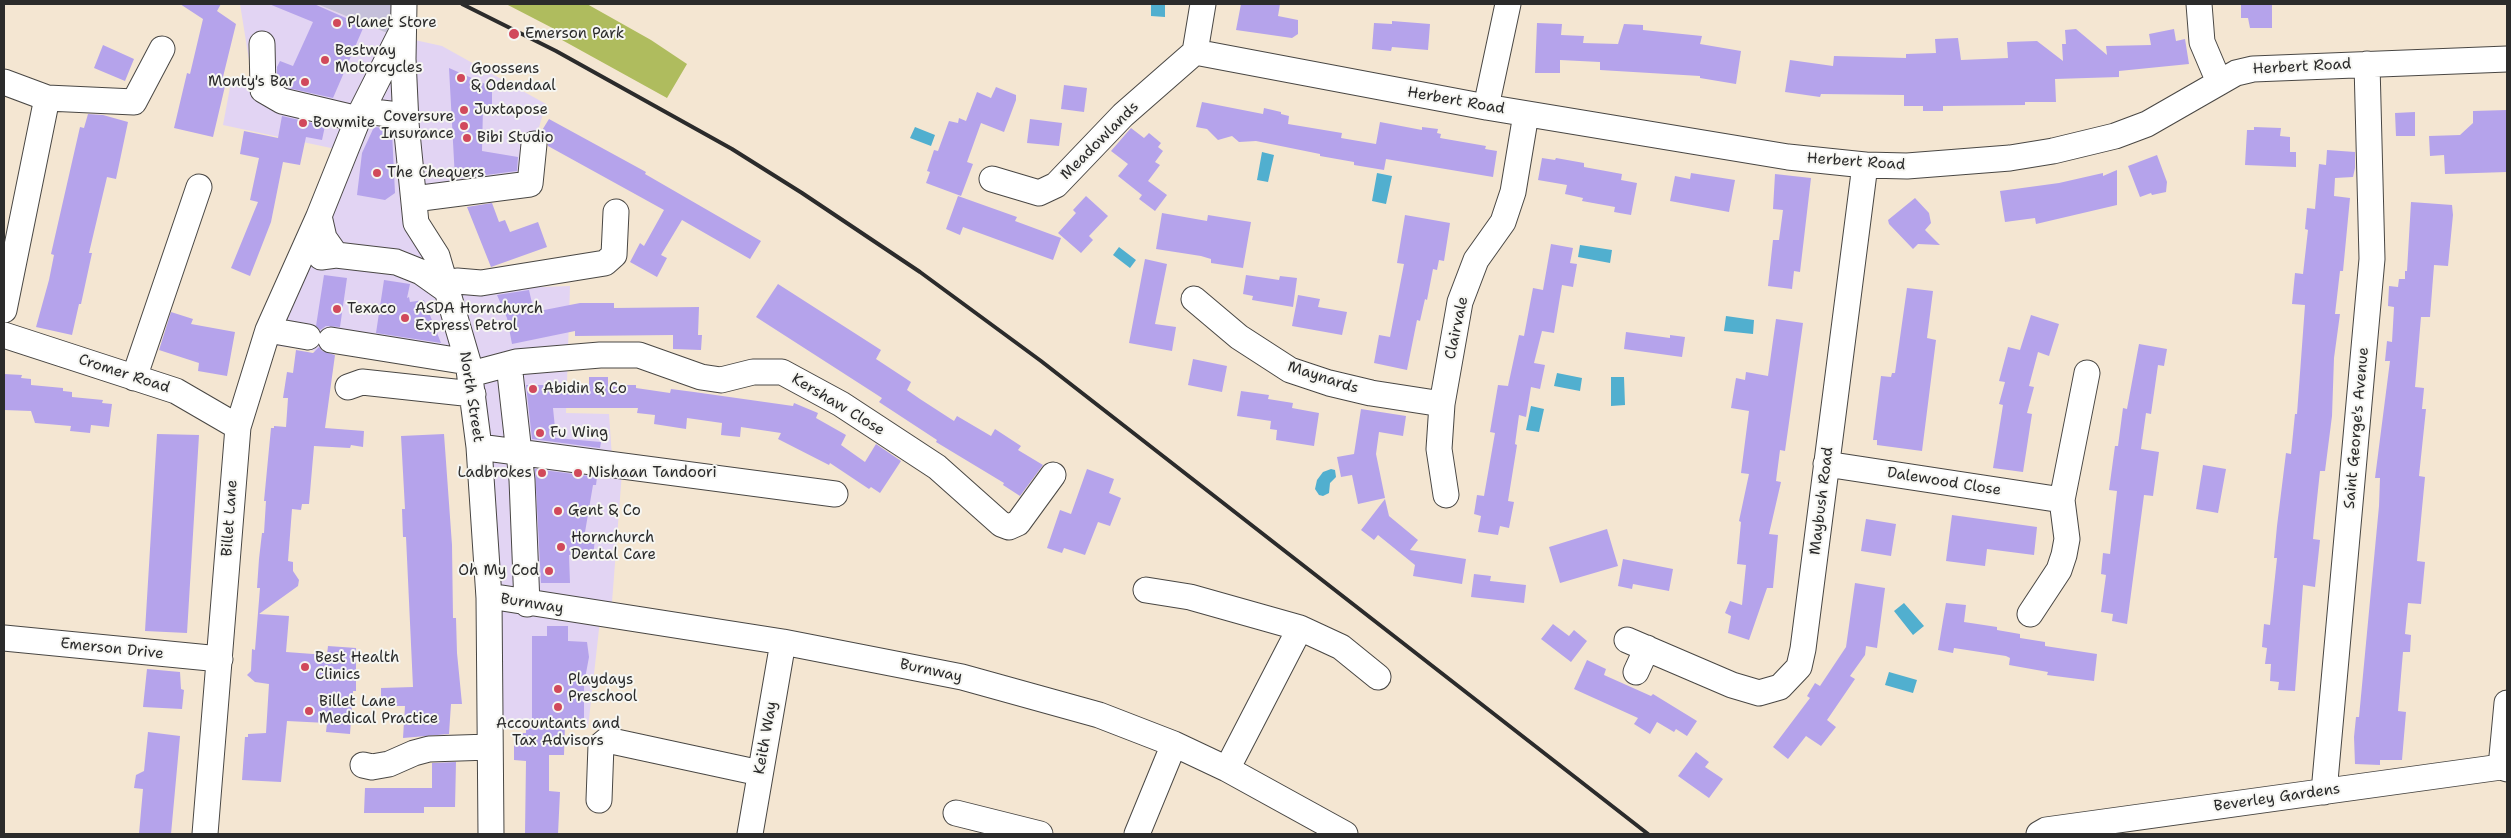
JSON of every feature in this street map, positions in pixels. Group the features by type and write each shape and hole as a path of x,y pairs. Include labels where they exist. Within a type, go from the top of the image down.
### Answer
{"street":[{"name":"North Street","path":"404,4 406,123 415,211 437,256 471,377 479,447 489,598 491,834"},
{"path":"1195,52 1203,4"},
{"path":"1486,107 1508,4"},
{"path":"2199,4 2202,42 2219,82"},
{"name":"Billet Lane","path":"205,834 238,428 268,330 319,216 359,116 403,29"},
{"path":"262,44 262,90 282,100 359,116 373,112 390,114 406,123"},
{"path":"4,82 47,98 134,102 162,49"},
{"name":"Herbert Road","path":"1195,52 1486,107 1788,157 1864,165 1907,166 1958,164 2010,158 2087,144 2148,124 2219,82 2253,69 2507,59"},
{"name":"Meadowlands","path":"992,179 1039,193 1056,185 1123,115 1195,52"},
{"name":"Saint George's Avenue","path":"2324,792 2372,259 2368,64"},
{"path":"4,310 47,98"},
{"name":"Clairvale","path":"1446,495 1439,449 1442,404 1460,302 1476,260 1503,222 1513,192 1526,114"},
{"path":"396,262 411,247 415,211 530,184 534,144"},
{"name":"Maybush Road","path":"1636,672 1637,644 1732,685 1759,693 1780,687 1799,667 1803,649 1864,165"},
{"path":"134,378 199,188"},
{"path":"285,291 310,260 336,255 396,262 421,272 445,289 457,281 480,283 604,263 614,255 616,212"},
{"path":"319,216 324,238 336,255"},
{"name":"Maynards","path":"1194,299 1239,337 1290,370 1329,383 1371,393 1442,404"},
{"path":"268,330 319,338 471,377"},
{"name":"Cromer Road","path":"4,335 176,391 238,428"},
{"name":"Kershaw Close","path":"471,377 509,364 600,355 639,355 701,377 721,380 753,372 782,372 841,404 937,467 1001,524 1010,527 1018,523 1053,475"},
{"path":"509,364 519,452 527,604"},
{"path":"2030,614 2059,570 2064,555 2066,539 2062,500 2086,373"},
{"path":"348,387 362,382 471,377"},
{"path":"479,447 836,494"},
{"name":"Dalewood Close","path":"1826,464 2062,500"},
{"path":"1146,590 1190,596 1300,628 1341,647 1378,677"},
{"name":"Burnway","path":"489,598 502,598 527,604 782,642 962,677 1099,715 1174,744 1227,769 1345,834"},
{"path":"1227,769 1300,628"},
{"name":"Emerson Drive","path":"4,638 220,659"},
{"name":"Keith Way","path":"750,834 782,642"},
{"path":"2504,768 2507,704"},
{"path":"599,800 601,744 607,740 760,773"},
{"path":"1137,834 1174,744"},
{"path":"362,765 388,764 414,752 429,749 490,747"},
{"name":"Beverley Gardens","path":"2043,832 2504,768"},
{"path":"956,813 1040,834"}],"shaded area":[{"path":"240,4 317,4 392,35 442,46 546,104 534,144 530,184 414,199 445,289 533,274 542,287 570,286 566,413 609,414 612,457 623,459 612,602 602,602 588,728 490,725 470,371 263,344 345,151 223,125 231,82 253,85"},
{"path":"317,4 395,4 392,35"}],"green space":[{"path":"506,4 587,4 651,40 687,64 667,98 562,40 564,34"}],"water":[{"path":"1151,4 1165,4 1165,17 1151,16"},
{"path":"915,127 935,135 931,146 910,138"},
{"path":"1262,152 1274,155 1268,182 1257,180"},
{"path":"1377,173 1392,176 1386,204 1372,201"},
{"path":"1580,245 1612,250 1610,263 1578,257"},
{"path":"1119,247 1136,260 1130,268 1113,255"},
{"path":"1726,316 1754,320 1753,334 1724,331"},
{"path":"1557,373 1582,378 1580,391 1554,386"},
{"path":"1611,377 1624,377 1625,405 1611,406"},
{"path":"1531,406 1544,409 1539,432 1526,430"},
{"path":"1331,469 1335,470 1336,477 1330,483 1329,493 1323,496 1319,495 1315,489 1317,480 1323,472"},
{"path":"1904,603 1924,626 1913,635 1894,611"},
{"path":"1889,672 1917,680 1913,693 1885,685"}],"building":[{"path":"180,4 221,4 217,11 236,24 222,81 226,82 213,137 174,128 187,73 190,74 203,19"},
{"path":"269,4 314,4 364,26 333,98 288,88 289,86 277,81 277,67 280,61 293,66 313,22"},
{"path":"1241,4 1280,4 1278,16 1298,20 1298,34 1292,38 1236,30"},
{"path":"2241,4 2272,4 2272,28 2250,28 2248,18 2241,18"},
{"path":"1392,21 1430,24 1428,50 1392,47 1391,51 1372,49 1374,23 1392,24"},
{"path":"1537,23 1562,24 1561,35 1584,36 1583,43 1618,44 1624,24 1643,25 1643,30 1702,36 1700,44 1741,51 1736,84 1700,78 1700,76 1600,70 1600,62 1560,60 1560,73 1535,73"},
{"path":"2076,29 2107,55 2106,46 2151,45 2149,34 2174,29 2176,41 2185,39 2189,64 2119,71 2119,77 2055,79 2056,102 2025,102 2025,105 1943,106 1943,111 1923,111 1923,106 1904,106 1904,95 1821,94 1820,97 1785,92 1790,60 1833,66 1834,56 1906,58 1906,54 1936,53 1935,39 1958,38 1961,60 2008,58 2007,42 2037,41 2063,61 2062,44 2066,44 2065,30"},
{"path":"103,45 134,59 125,81 94,68"},
{"path":"449,68 492,87 492,107 483,107 482,151 518,157 517,171 455,179"},
{"path":"1064,85 1087,88 1084,112 1061,109"},
{"path":"996,87 1016,95 1016,100 1004,132 981,123 967,162 973,164 961,196 926,183 930,172 927,171 934,150 938,151 949,121 958,123 959,118 966,121 977,92 991,98"},
{"path":"1202,102 1263,114 1264,108 1281,112 1281,114 1289,116 1288,124 1342,133 1341,138 1376,144 1380,122 1422,130 1422,127 1438,129 1437,133 1441,134 1440,138 1486,146 1485,149 1497,151 1493,177 1386,159 1384,170 1354,165 1354,162 1256,141 1239,142 1232,136 1218,140 1207,129 1196,127"},
{"path":"2507,110 2507,172 2445,174 2444,155 2430,156 2429,136 2460,135 2473,123 2473,111"},
{"path":"2415,112 2415,136 2396,136 2395,113"},
{"path":"88,114 103,115 128,122 116,179 107,177 89,253 92,253 81,304 79,304 72,335 36,327 49,280 54,255 51,254 80,127 84,128"},
{"path":"282,116 325,126 322,140 306,137 300,165 283,162 271,222 250,276 231,268 258,202 250,200 259,158 240,154 244,131 278,138"},
{"path":"549,119 646,172 645,174 761,241 750,259 682,220 661,255 667,258 657,277 630,262 640,243 644,246 664,210 548,146 547,138 541,132"},
{"path":"1030,119 1062,123 1059,146 1027,143"},
{"name":"The Chequers","path":"374,127 385,128 392,132 395,193 385,200 357,195 362,153"},
{"path":"2254,127 2281,128 2280,136 2290,137 2290,152 2296,152 2296,167 2245,165 2247,130 2254,130"},
{"path":"1131,128 1144,138 1149,133 1161,143 1158,147 1163,151 1155,162 1160,165 1148,181 1167,195 1155,211 1139,199 1142,195 1118,176 1128,164 1111,151"},
{"path":"2327,150 2355,152 2355,168 2353,177 2335,178 2334,196 2350,198 2343,271 2340,271 2335,314 2340,314 2334,358 2332,416 2325,471 2320,471 2313,539 2320,540 2315,587 2303,585 2295,691 2278,690 2279,682 2270,681 2271,664 2265,664 2267,648 2262,647 2264,624 2270,625 2277,558 2274,558 2286,453 2291,454 2295,414 2297,414 2305,305 2292,304 2295,273 2303,274 2308,230 2305,229 2307,208 2315,209 2319,164 2326,165"},
{"path":"2157,155 2167,182 2166,192 2152,195 2151,193 2140,197 2128,166"},
{"path":"1542,158 1555,160 1556,158 1584,163 1584,167 1622,174 1621,180 1637,183 1631,215 1614,212 1615,207 1582,201 1583,198 1565,194 1567,185 1538,180"},
{"path":"2117,170 2117,205 2036,224 2035,218 2005,222 2000,191 2059,183 2103,173 2103,176"},
{"path":"1691,173 1735,180 1729,212 1670,201 1675,176 1690,179"},
{"path":"1775,174 1811,178 1800,272 1794,271 1792,289 1768,286 1773,240 1779,240 1783,210 1773,209"},
{"path":"958,196 1017,217 1015,221 1061,238 1053,260 963,227 960,235 946,229"},
{"path":"1086,196 1108,216 1089,236 1093,240 1081,253 1058,233 1076,213 1073,210"},
{"path":"1915,198 1929,213 1931,223 1925,230 1940,245 1918,244 1913,249 1889,224 1888,220"},
{"path":"2411,202 2452,205 2453,215 2448,266 2434,265 2430,317 2421,317 2415,387 2424,388 2422,409 2426,409 2419,476 2425,477 2417,561 2425,562 2421,604 2408,603 2405,634 2411,635 2410,652 2403,652 2398,711 2406,712 2402,760 2380,760 2380,765 2355,764 2354,737 2356,717 2359,717 2379,506 2380,478 2375,478 2390,361 2385,361 2387,341 2392,342 2394,307 2388,306 2389,286 2398,287 2399,279 2405,279"},
{"path":"492,203 499,222 505,220 510,232 538,222 547,247 491,267 467,207"},
{"path":"1162,213 1207,221 1208,215 1251,222 1243,268 1211,263 1211,259 1201,256 1156,249"},
{"path":"1405,215 1450,223 1444,261 1439,260 1437,270 1433,269 1427,300 1425,299 1420,321 1417,320 1407,370 1374,363 1379,335 1390,337 1404,264 1397,263"},
{"path":"1551,244 1573,248 1570,263 1577,264 1573,287 1562,285 1554,333 1542,331 1534,363 1545,365 1540,389 1531,387 1526,417 1519,415 1515,444 1517,445 1508,501 1514,502 1509,528 1500,526 1498,535 1478,532 1481,516 1474,514 1477,495 1484,496 1495,433 1490,432 1498,385 1508,386 1519,335 1524,336 1533,288 1543,290"},
{"path":"1145,259 1167,264 1155,324 1176,327 1172,351 1129,343"},
{"path":"324,275 347,278 340,327 326,326 320,330 316,326"},
{"path":"1246,275 1279,280 1280,276 1297,278 1293,307 1252,300 1253,296 1243,294"},
{"name":"ASDA Hornchurch Express Petrol","path":"384,280 410,284 407,298 409,297 410,302 424,300 441,343 376,333"},
{"path":"778,284 881,350 876,359 911,382 907,390 920,399 954,421 957,416 991,436 995,429 1021,446 1018,450 1043,465 1020,496 1003,485 1004,483 936,442 937,440 879,402 882,398 756,317"},
{"path":"1907,288 1933,291 1927,338 1936,340 1922,451 1877,445 1877,440 1873,440 1881,376 1891,377 1892,373 1895,373"},
{"path":"529,290 534,312 580,303 614,303 614,308 699,307 698,335 702,335 701,350 673,349 673,335 575,336 575,331 512,344 507,318 497,295"},
{"path":"1298,295 1320,299 1318,307 1347,312 1342,335 1292,326"},
{"path":"171,312 193,319 191,324 235,332 227,376 198,371 199,363 159,350"},
{"path":"2031,315 2059,324 2049,356 2038,352 2029,386 2034,387 2027,413 2032,414 2023,472 1993,468 2003,405 1999,404 2005,382 1999,381 2008,347 2020,350"},
{"path":"1776,319 1803,323 1785,451 1780,450 1776,481 1781,482 1769,534 1778,535 1773,588 1767,588 1749,640 1728,633 1731,616 1725,613 1730,601 1742,605 1746,565 1737,564 1741,522 1739,521 1749,474 1741,473 1749,411 1731,408 1736,378 1745,380 1746,372 1768,376"},
{"path":"1626,332 1670,338 1670,335 1685,337 1682,357 1624,349"},
{"path":"2139,344 2167,349 2164,366 2158,365 2151,414 2146,413 2141,449 2159,452 2153,496 2144,495 2127,624 2112,621 2113,614 2101,612 2106,575 2101,574 2103,553 2110,554 2117,491 2109,490 2115,446 2118,446 2123,408 2127,409"},
{"path":"319,347 322,351 335,355 325,428 364,431 363,447 351,445 350,448 314,446 309,504 302,504 301,510 292,509 288,561 293,562 293,571 299,580 298,586 259,614 289,616 286,652 327,655 328,646 356,648 356,691 353,691 350,734 326,732 327,723 287,721 281,782 242,780 245,737 248,737 248,734 266,733 269,684 255,682 247,675 251,671 252,649 255,650 260,588 257,588 259,559 262,533 264,533 266,501 264,501 271,428 274,428 274,426 286,427 288,398 283,398 287,372 293,373 296,350 313,353"},
{"path":"1193,359 1227,366 1222,392 1188,385"},
{"path":"4,374 22,375 21,378 31,379 31,385 63,388 63,391 72,392 72,397 103,400 102,403 112,404 109,427 91,425 90,433 70,431 71,426 35,423 31,411 4,410"},
{"path":"589,377 608,377 608,385 636,385 636,388 670,393 671,389 793,406 794,403 818,413 816,418 846,435 841,445 865,462 876,444 901,461 880,493 871,487 869,489 830,463 829,465 778,439 781,433 741,427 740,437 721,435 722,423 687,418 686,429 654,424 655,415 637,413 638,408 553,408 556,438 601,442 600,448 532,439 526,385 556,385 589,394"},
{"path":"1241,391 1269,395 1268,399 1293,403 1292,408 1319,413 1314,446 1276,440 1277,430 1270,429 1271,421 1237,416"},
{"path":"1361,409 1406,416 1403,436 1379,432 1376,454 1385,498 1358,504 1352,475 1341,477 1337,457 1354,454"},
{"path":"157,434 199,435 187,633 145,631"},
{"path":"444,434 452,545 453,618 456,618 462,704 451,704 449,734 403,738 405,706 381,706 381,688 413,687 406,537 403,537 402,509 405,509 401,436"},
{"path":"2203,465 2226,469 2218,513 2196,509"},
{"path":"535,469 597,477 596,485 593,485 584,538 595,539 593,556 569,555 570,583 541,583"},
{"path":"1087,469 1114,479 1109,493 1121,498 1110,526 1098,522 1085,555 1064,548 1062,553 1047,548 1060,510 1071,514"},
{"path":"1385,499 1389,516 1418,540 1410,550 1466,559 1462,584 1413,576 1415,565 1378,535 1374,540 1361,530"},
{"path":"1952,515 2037,527 2034,555 1987,549 1985,566 1946,561"},
{"path":"1866,519 1896,524 1891,556 1861,551"},
{"path":"1607,529 1618,566 1560,583 1549,547"},
{"path":"1623,559 1673,569 1669,591 1633,584 1632,589 1618,586"},
{"path":"1474,574 1491,576 1490,581 1526,585 1524,603 1471,597"},
{"path":"1855,583 1885,588 1877,648 1866,646 1865,655 1850,676 1855,679 1827,720 1836,727 1821,746 1806,736 1788,759 1773,747 1810,698 1807,696 1815,683 1820,686 1846,647"},
{"path":"1946,603 1966,605 1964,622 1997,627 1997,630 2020,634 2020,638 2045,642 2045,646 2097,654 2094,681 2047,675 2048,672 2009,665 2010,658 2006,656 1954,648 1953,653 1938,650"},
{"path":"1553,624 1569,636 1574,630 1587,641 1571,662 1541,639"},
{"path":"547,626 568,626 568,641 587,642 589,657 584,684 584,724 565,724 564,755 549,755 549,791 560,792 558,834 525,834 526,761 514,760 514,733 526,733 526,725 532,725 532,636 547,636"},
{"path":"1587,660 1606,669 1604,675 1651,696 1653,694 1697,721 1687,736 1676,729 1674,732 1657,722 1650,734 1634,724 1638,718 1574,689"},
{"path":"147,669 180,672 181,689 184,690 182,709 143,707"},
{"path":"148,732 180,736 171,834 139,834 143,789 134,788 136,775 144,771"},
{"path":"1696,752 1709,762 1705,767 1723,779 1709,798 1678,776"},
{"path":"456,762 455,807 424,807 424,813 364,813 365,788 432,788 432,763"}],"railway":[{"path":"462,4 556,51 732,149 802,193 920,272 1041,361 1648,834"}],"place":[{"name":"Planet Store","path":"337,23"},
{"name":"Emerson Park","path":"514,34"},
{"name":"Bestway Motorcycles","path":"325,60"},
{"name":"Goossens & Odendaal","path":"461,78"},
{"name":"Monty's Bar","path":"305,82"},
{"name":"Juxtapose","path":"464,110"},
{"name":"Bowmite","path":"303,123"},
{"name":"Coversure Insurance","path":"464,126"},
{"name":"Bibi Studio","path":"467,138"},
{"name":"The Chequers","path":"377,173"},
{"name":"Texaco","path":"337,309"},
{"name":"ASDA Hornchurch Express Petrol","path":"405,318"},
{"name":"Abidin & Co","path":"533,389"},
{"name":"Fu Wing","path":"540,433"},
{"name":"Ladbrokes","path":"542,473"},
{"name":"Nishaan Tandoori","path":"578,473"},
{"name":"Gent & Co","path":"558,511"},
{"name":"Hornchurch Dental Care","path":"561,547"},
{"name":"Oh My Cod","path":"549,571"},
{"name":"Best Health Clinics","path":"305,667"},
{"name":"Playdays Preschool","path":"558,689"},
{"name":"Accountants and Tax Advisors","path":"558,707"},
{"name":"Billet Lane Medical Practice","path":"309,711"}]}
